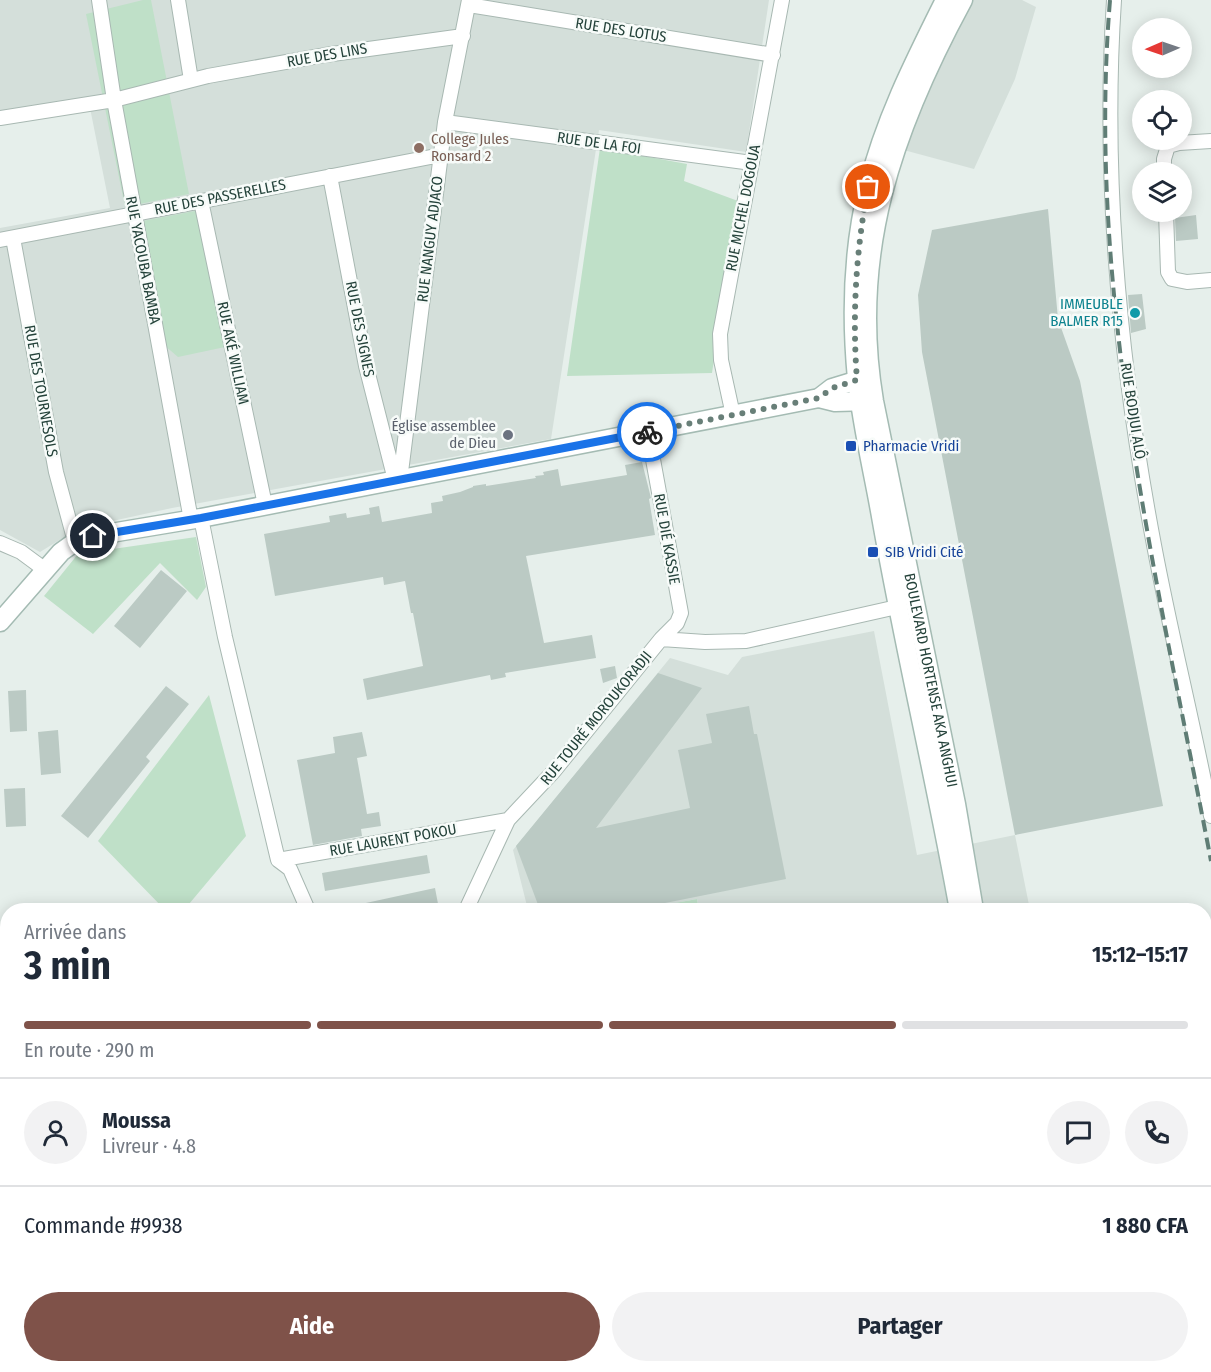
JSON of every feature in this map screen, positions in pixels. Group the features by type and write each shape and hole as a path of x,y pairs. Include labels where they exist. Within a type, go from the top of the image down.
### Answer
{"main road":[{"name":"BOULEVARD HORTENSE AKA ANGHUI","path":"945,0 904,83 881,142 868,187 861,223 854,302 854,337 864,378 897,607 958,903"},
{"name":"BOULEVARD HORTENSE AKA ANGHUI","path":"864,378 869,276 877,217 885,180 913,100 963,0"},
{"path":"819,398 832,388 864,378"},
{"path":"0,622 61,552 75,542 93,536 196,519 819,398 835,402 867,402"},
{"name":"BOULEVARD HORTENSE AKA ANGHUI","path":"867,402 956,804 973,903"}],"street":[{"name":"RUE YACOUBA BAMBA","path":"99,0 134,213 196,519"},
{"path":"178,0 191,80"},
{"name":"RUE MICHEL DOGOUA","path":"733,415 721,360 720,334 782,0"},
{"name":"RUE BODJUI ALÔ","path":"1114,0 1110,161 1126,373 1153,543 1211,816"},
{"name":"RUE DES LOTUS","path":"469,2 773,55"},
{"name":"RUE NANGUY ADJACO","path":"397,480 445,122 469,2"},
{"name":"RUE DES LINS","path":"0,118 114,100 191,80 334,53 463,36"},
{"name":"RUE DE LA FOI","path":"445,122 752,163"},
{"path":"1164,162 1168,146 1179,142 1211,141"},
{"name":"RUE DES PASSERELLES","path":"7,239 441,155"},
{"name":"RUE DES SIGNES","path":"330,176 366,366 397,480"},
{"name":"RUE AKÉ WILLIAM","path":"201,201 265,505"},
{"path":"1166,222 1168,272 1172,279 1187,282 1211,280"},
{"name":"RUE DES TOURNESOLS","path":"7,239 56,472 75,542"},
{"name":"RUE DIÉ KASSIE","path":"648,432 681,613 677,623 661,639"},
{"path":"196,519 278,860 290,869 305,903"},
{"path":"0,543 21,552 44,569"},
{"name":"RUE TOURÉ MOROUKORADJI","path":"469,903 508,820 554,771 661,639 705,642 746,641 897,607"},
{"name":"RUE LAURENT POKOU","path":"278,860 508,820"}],"shaded area":[{"path":"0,0 769,0 746,152 599,130 551,439 172,508 94,525 66,536 40,552 0,530 0,228 110,208 90,108 0,125"},
{"path":"967,0 1022,0 1036,7 1015,79 974,169 900,149"},
{"path":"874,631 917,855 1015,835 1029,903 698,903 697,899 675,903 526,903 513,850 670,658 728,675 742,657"}],"green space":[{"path":"151,0 189,194 125,207 86,14"},
{"path":"600,148 687,164 684,181 738,201 712,373 567,376"},
{"path":"200,210 225,347 178,357 156,338 132,223"},
{"path":"196,537 206,587 197,600 160,563 93,634 44,596 78,554"},
{"path":"209,695 246,836 190,903 158,903 98,841"},
{"path":"697,899 698,903 675,903"}],"building":[{"path":"1048,209 1058,319 1080,381 1163,806 1015,835 922,352 918,295 932,230"},
{"path":"1196,215 1198,239 1176,241 1175,222 1192,222 1192,216"},
{"name":"IMMEUBLE BALMER R15","path":"1142,294 1146,329 1131,333 1128,295"},
{"path":"642,462 651,498 649,499 655,535 526,556 544,643 592,635 596,658 505,673 506,677 491,680 490,675 367,700 363,679 423,666 405,581 384,585 383,577 275,596 264,534 330,522 329,516 346,513 347,518 370,514 369,508 379,506 382,522 432,513 431,503 443,501 442,496 473,486 536,478 535,476 544,475 543,472 558,469 561,486 627,475 625,465"},
{"path":"161,570 187,591 140,648 114,626"},
{"path":"615,666 617,678 603,683 600,669"},
{"path":"658,673 702,688 596,828 690,808 678,750 712,743 706,714 749,706 754,734 757,734 786,879 665,903 537,903 516,846"},
{"path":"166,686 189,704 146,757 150,761 88,838 61,816"},
{"path":"26,690 27,731 10,732 8,691"},
{"path":"58,730 61,773 41,775 38,732"},
{"path":"362,732 367,756 357,758 367,814 379,812 381,826 361,829 362,836 313,845 297,760 335,753 333,737"},
{"path":"25,788 26,826 6,827 4,789"},
{"path":"427,855 430,873 325,891 322,873"},
{"path":"435,888 438,903 366,903"}],"railway":[{"path":"1110,0 1105,109 1108,218 1117,326 1131,434 1149,541 1211,861"}],"way so far":[{"path":"647,432 819,398 832,388 857,380 854,302 861,223 868,187"}],"place":[{"name":"College Jules Ronsard 2","path":"419,148"},
{"name":"IMMEUBLE BALMER R15","path":"1135,313"},
{"name":"Église assemblee de Dieu","path":"508,435"},
{"name":"Pharmacie Vridi","path":"851,446"},
{"name":"SIB Vridi Cité","path":"873,552"}],"route":[{"path":"93,536 201,518 647,432"}]}
